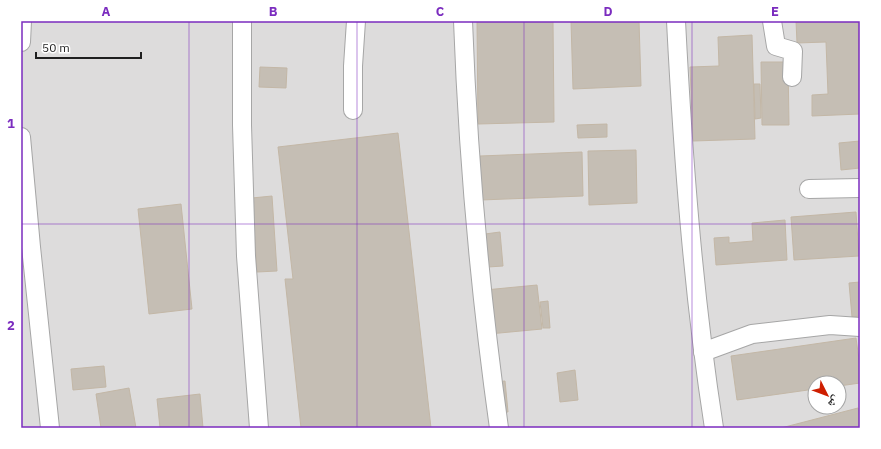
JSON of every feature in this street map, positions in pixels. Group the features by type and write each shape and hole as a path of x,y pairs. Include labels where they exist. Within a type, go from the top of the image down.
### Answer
{"lane":[{"path":"21,42 22,21"},
{"path":"242,21 242,124 246,256 259,428"},
{"path":"353,110 353,66 356,21"},
{"path":"463,21 466,93 478,253 499,428"},
{"path":"676,21 689,228 703,352 714,428"},
{"path":"772,21 776,46 793,51 792,78"},
{"path":"21,137 50,428"},
{"path":"809,189 860,188"},
{"path":"703,352 752,334 830,325 860,327"}],"shaded area":[{"path":"21,21 860,21 860,428 21,428"}],"building":[{"path":"477,21 553,21 554,122 478,124"},
{"path":"571,21 639,21 641,86 573,89"},
{"path":"796,21 858,21 860,114 812,116 812,95 828,94 826,42 797,43"},
{"path":"752,35 755,139 693,141 690,67 719,66 718,37"},
{"path":"761,62 788,62 789,125 762,125"},
{"path":"260,67 287,68 286,88 259,87"},
{"path":"754,84 760,84 761,118 755,119"},
{"path":"607,124 607,137 578,138 577,125"},
{"path":"398,133 431,428 301,428 285,279 293,279 278,147"},
{"path":"860,141 860,168 841,170 839,143"},
{"path":"636,150 637,203 589,205 588,151"},
{"path":"582,152 583,196 481,200 480,156"},
{"path":"272,196 277,271 257,272 252,198"},
{"path":"181,204 192,309 149,314 138,209"},
{"path":"856,212 859,256 794,260 791,217"},
{"path":"785,220 787,260 716,265 714,238 729,237 729,243 753,241 752,223"},
{"path":"500,232 503,266 488,267 485,234"},
{"path":"860,282 860,316 852,317 849,283"},
{"path":"537,285 542,329 489,334 485,290"},
{"path":"548,301 550,328 543,328 540,302"},
{"path":"856,338 860,367 860,383 847,385 847,375 807,375 807,390 737,400 731,356"},
{"path":"104,366 106,387 73,390 71,369"},
{"path":"575,370 578,400 560,402 557,373"},
{"path":"505,381 508,412 499,412 496,382"},
{"path":"129,388 136,428 101,428 96,394"},
{"path":"200,394 203,428 160,428 157,399"},
{"path":"858,408 860,428 781,428 831,415 847,415 847,411"}]}
